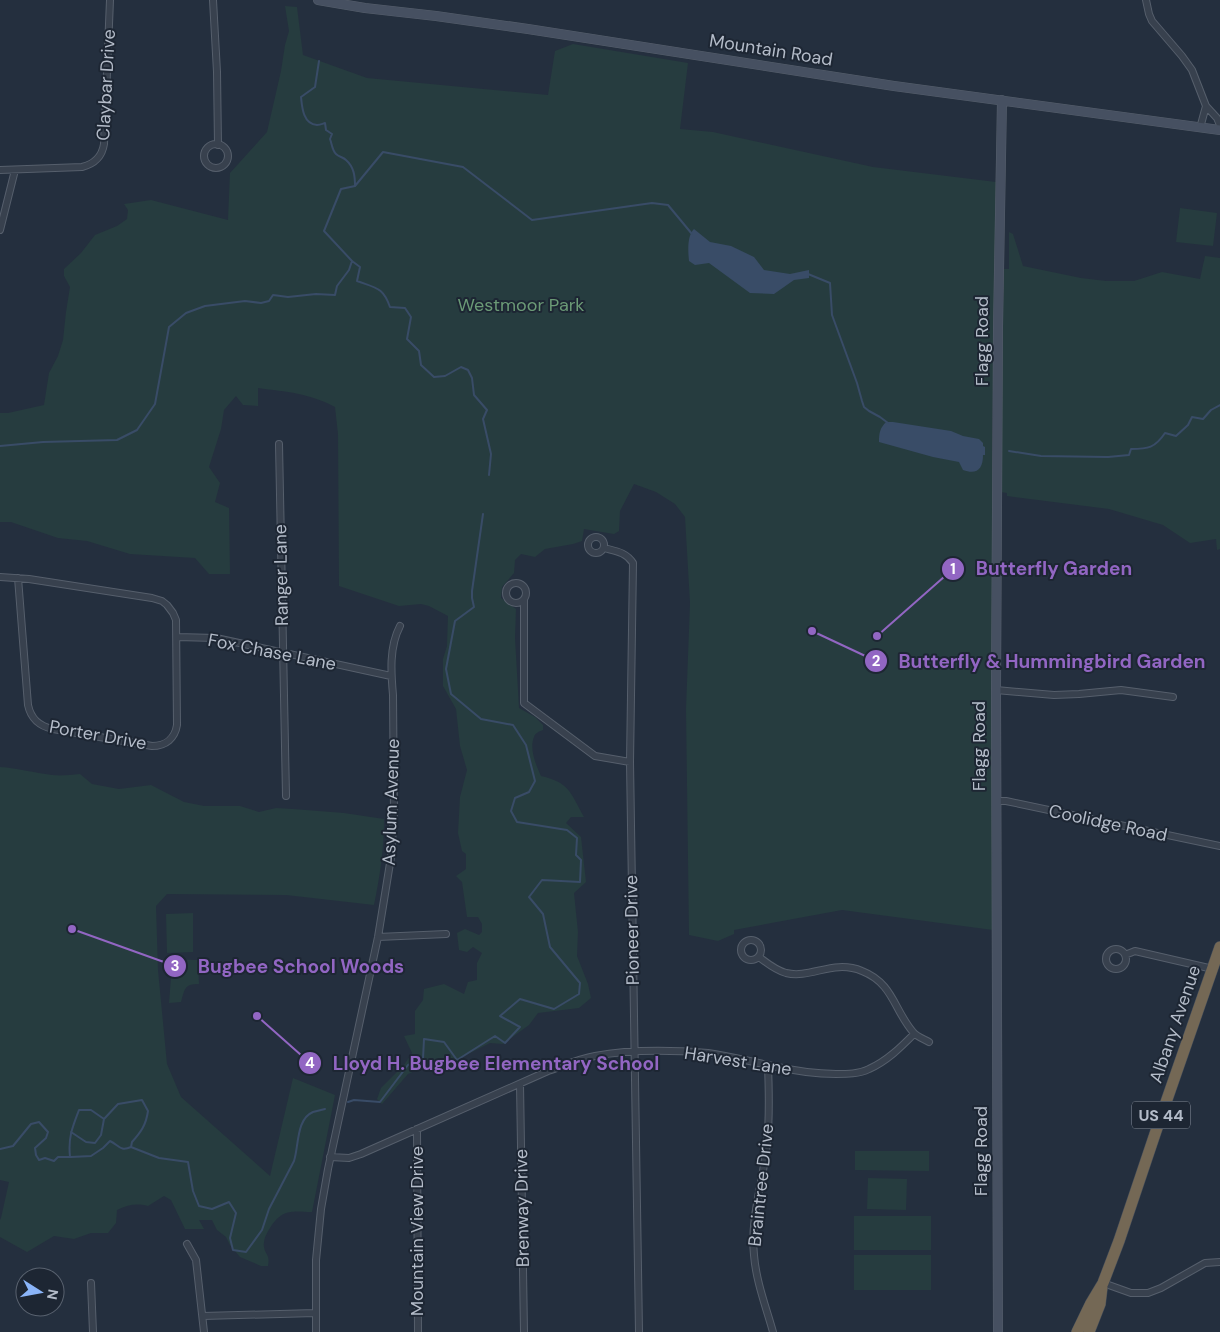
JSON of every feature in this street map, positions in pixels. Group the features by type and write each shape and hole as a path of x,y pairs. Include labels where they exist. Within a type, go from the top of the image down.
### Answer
{"highway":[{"name":"Albany Avenue","path":"1077,1332 1091,1302 1103,1283 1119,1242 1220,947"},
{"name":"Albany Avenue","path":"1089,1332 1100,1304 1103,1283"}],"street":[{"name":"Claybar Drive","path":"0,170 82,167 93,162 101,154 104,144 110,0"},
{"path":"213,0 218,72 218,145"},
{"name":"Mountain Road","path":"318,0 365,8 537,30 894,86 1220,130"},
{"path":"1146,0 1152,20 1192,70 1206,106 1217,118 1220,125"},
{"name":"Flagg Road","path":"998,1332 996,690 1002,100"},
{"path":"1200,128 1206,106"},
{"path":"0,230 15,170"},
{"name":"Ranger Lane","path":"279,444 286,796"},
{"name":"Pioneer Drive","path":"604,548 622,553 629,557 633,563 630,762 638,1332"},
{"path":"0,577 18,578 162,601 174,613 177,636"},
{"name":"Porter Drive","path":"18,578 29,709 35,721 46,727 152,746 158,746 171,739 177,725 177,636"},
{"path":"524,600 524,703 595,756 630,762"},
{"name":"Asylum Avenue","path":"316,1332 317,1233 330,1156 378,937 388,881 393,835 393,696 391,676 393,644 400,626"},
{"name":"Fox Chase Lane","path":"177,636 216,638 391,676"},
{"path":"996,690 1065,695 1121,690 1173,697"},
{"name":"Coolidge Road","path":"996,801 1006,801 1220,846"},
{"path":"378,937 446,934"},
{"path":"1125,955 1135,951 1213,969"},
{"path":"759,957 773,968 786,973 806,973 840,966 870,974 886,987 914,1034 929,1042"},
{"name":"Harvest Lane","path":"330,1156 353,1157 548,1071 593,1056 634,1051 674,1051 735,1057 768,1066 805,1072 848,1074 862,1071 881,1062 899,1049 914,1034"},
{"name":"Braintree Drive","path":"768,1066 769,1115 767,1142 753,1228 757,1278 774,1332"},
{"name":"Brenway Drive","path":"520,1084 524,1332"},
{"name":"Mountain View Drive","path":"417,1129 418,1332"},
{"path":"187,1244 196,1260 204,1332"},
{"path":"1103,1283 1115,1289 1131,1293 1148,1293 1161,1288 1205,1262 1220,1262"},
{"path":"91,1283 93,1332"},
{"path":"203,1316 316,1313"}],"green space":[{"name":"Westmoor Park","path":"285,6 297,7 303,55 367,78 548,95 555,51 573,44 688,63 680,129 713,132 873,167 996,182 992,443 993,930 842,910 734,930 734,934 718,941 689,935 686,709 690,603 685,517 675,504 656,492 634,484 620,511 619,531 614,534 584,529 582,541 545,549 535,557 521,554 515,560 514,573 502,587 501,598 516,609 515,638 519,708 535,717 543,725 543,730 535,734 532,747 537,767 541,776 564,785 584,817 571,817 566,823 581,837 586,882 574,893 578,932 577,956 588,984 591,998 579,1008 538,1013 529,1025 503,1044 490,1043 452,1062 431,1064 408,1074 382,1104 377,1099 381,1088 404,1065 412,1053 404,1036 415,1034 415,1011 423,1000 424,989 444,984 464,994 468,982 477,980 477,963 482,953 473,947 467,952 459,950 457,933 465,929 479,935 482,932 482,924 478,917 467,917 462,882 456,876 466,869 466,854 462,851 458,833 460,797 467,770 460,746 456,709 443,686 443,659 447,646 448,616 429,606 421,604 399,606 339,586 338,434 335,407 307,396 258,388 258,406 243,405 236,396 224,410 221,429 209,467 220,483 215,502 229,508 230,574 209,574 195,558 130,554 87,541 58,538 11,522 0,522 0,413 44,405 49,373 58,356 63,340 70,287 64,276 64,269 81,253 95,235 117,226 127,219 128,210 124,204 151,200 228,220 230,173 267,132 289,31"},
{"path":"1180,208 1217,213 1213,246 1176,242"},
{"path":"1009,232 1013,234 1023,266 1081,278 1106,281 1134,281 1162,272 1200,279 1205,256 1220,258 1220,549 1217,550 1216,539 1190,543 1163,525 1109,509 1007,496 1007,493 1001,492 1004,269 1009,269"},
{"path":"0,767 52,775 80,774 92,784 119,789 151,785 184,802 204,806 240,806 259,812 276,808 293,809 344,813 384,819 381,862 374,905 286,895 167,894 156,906 158,970 167,1064 181,1097 270,1176 293,1078 335,1095 312,1212 288,1212 274,1222 264,1242 268,1255 268,1266 261,1266 240,1257 226,1237 217,1230 212,1220 199,1220 204,1229 185,1229 171,1200 164,1196 148,1206 132,1205 117,1210 116,1223 108,1233 91,1233 74,1239 54,1236 27,1252 0,1237 0,1220 9,1182 0,1180"},
{"path":"193,913 193,952 167,953 166,914"},
{"path":"181,960 198,960 199,984 190,985 186,988 181,1002 169,1003 172,965"},
{"path":"855,1151 929,1151 929,1171 855,1170"},
{"path":"868,1178 907,1179 906,1210 867,1209"},
{"path":"854,1216 931,1216 931,1250 854,1250"},
{"path":"854,1255 931,1255 931,1290 854,1290"}],"water":[{"path":"694,229 710,242 731,246 754,257 764,270 790,274 809,270 809,278 794,280 774,294 750,293 709,263 695,265 689,261 689,240"},
{"path":"886,422 951,431 963,436 979,439 985,447 982,464 978,470 972,472 963,470 959,462 879,442 880,431"}],"waterway":[{"path":"319,61 315,87 301,97 303,110 306,118 312,124 325,123 326,130 332,134 330,139 333,149 337,155 349,163 352,169 355,186"},
{"path":"489,475 491,454 483,419 487,410 474,395 472,378 468,370 461,367 445,376 434,377 421,365 419,351 407,339 411,317 405,308 390,307 385,295 378,289 357,281 360,267 324,231 341,189 355,186 383,152 463,167 532,220 652,203 668,205 692,234"},
{"path":"0,446 43,442 117,440 137,430 155,404 169,327 186,313 205,306 245,301 261,303 269,301 273,295 288,297 316,294 335,295 337,286 349,270 352,261"},
{"path":"808,274 830,283 832,315 864,407 888,423"},
{"path":"1009,451 1041,456 1108,457 1129,455 1131,449 1151,447 1165,433 1176,436 1188,425 1192,417 1203,419 1211,410 1220,405"},
{"path":"348,1102 354,1100 380,1102 408,1065 423,1059 424,1039 444,1042 457,1060 495,1036 505,1043 520,1027 500,1016 520,999 554,1009 579,994 580,983 550,947 543,914 529,897 542,880 580,882 581,860 576,855 577,838 567,830 517,822 511,811 515,798 529,792 535,781 526,745 513,725 481,719 451,694 446,669 455,621 474,607 472,591 483,514"},
{"path":"0,1149 13,1146 31,1124 39,1122 48,1132 46,1138 35,1148 39,1160 45,1158 54,1161 58,1157 70,1157 71,1133 79,1110 91,1110 104,1119 118,1104 142,1100 148,1111 147,1116 143,1128 132,1142 131,1147 159,1158 188,1162 193,1191 199,1206 212,1209 229,1202 236,1213 230,1238 233,1250 246,1252 262,1230 269,1209 294,1161 299,1134 304,1120 313,1112 325,1109"},
{"path":"71,1132 86,1142 95,1143 101,1135 104,1119"},
{"path":"71,1157 91,1156 110,1141 124,1149 131,1147"}],"place":[{"name":"Butterfly & Hummingbird Garden","path":"812,631"},
{"name":"Butterfly Garden","path":"877,636"},
{"name":"Bugbee School Woods","path":"72,929"},
{"name":"Lloyd H. Bugbee Elementary School","path":"257,1016"}]}
